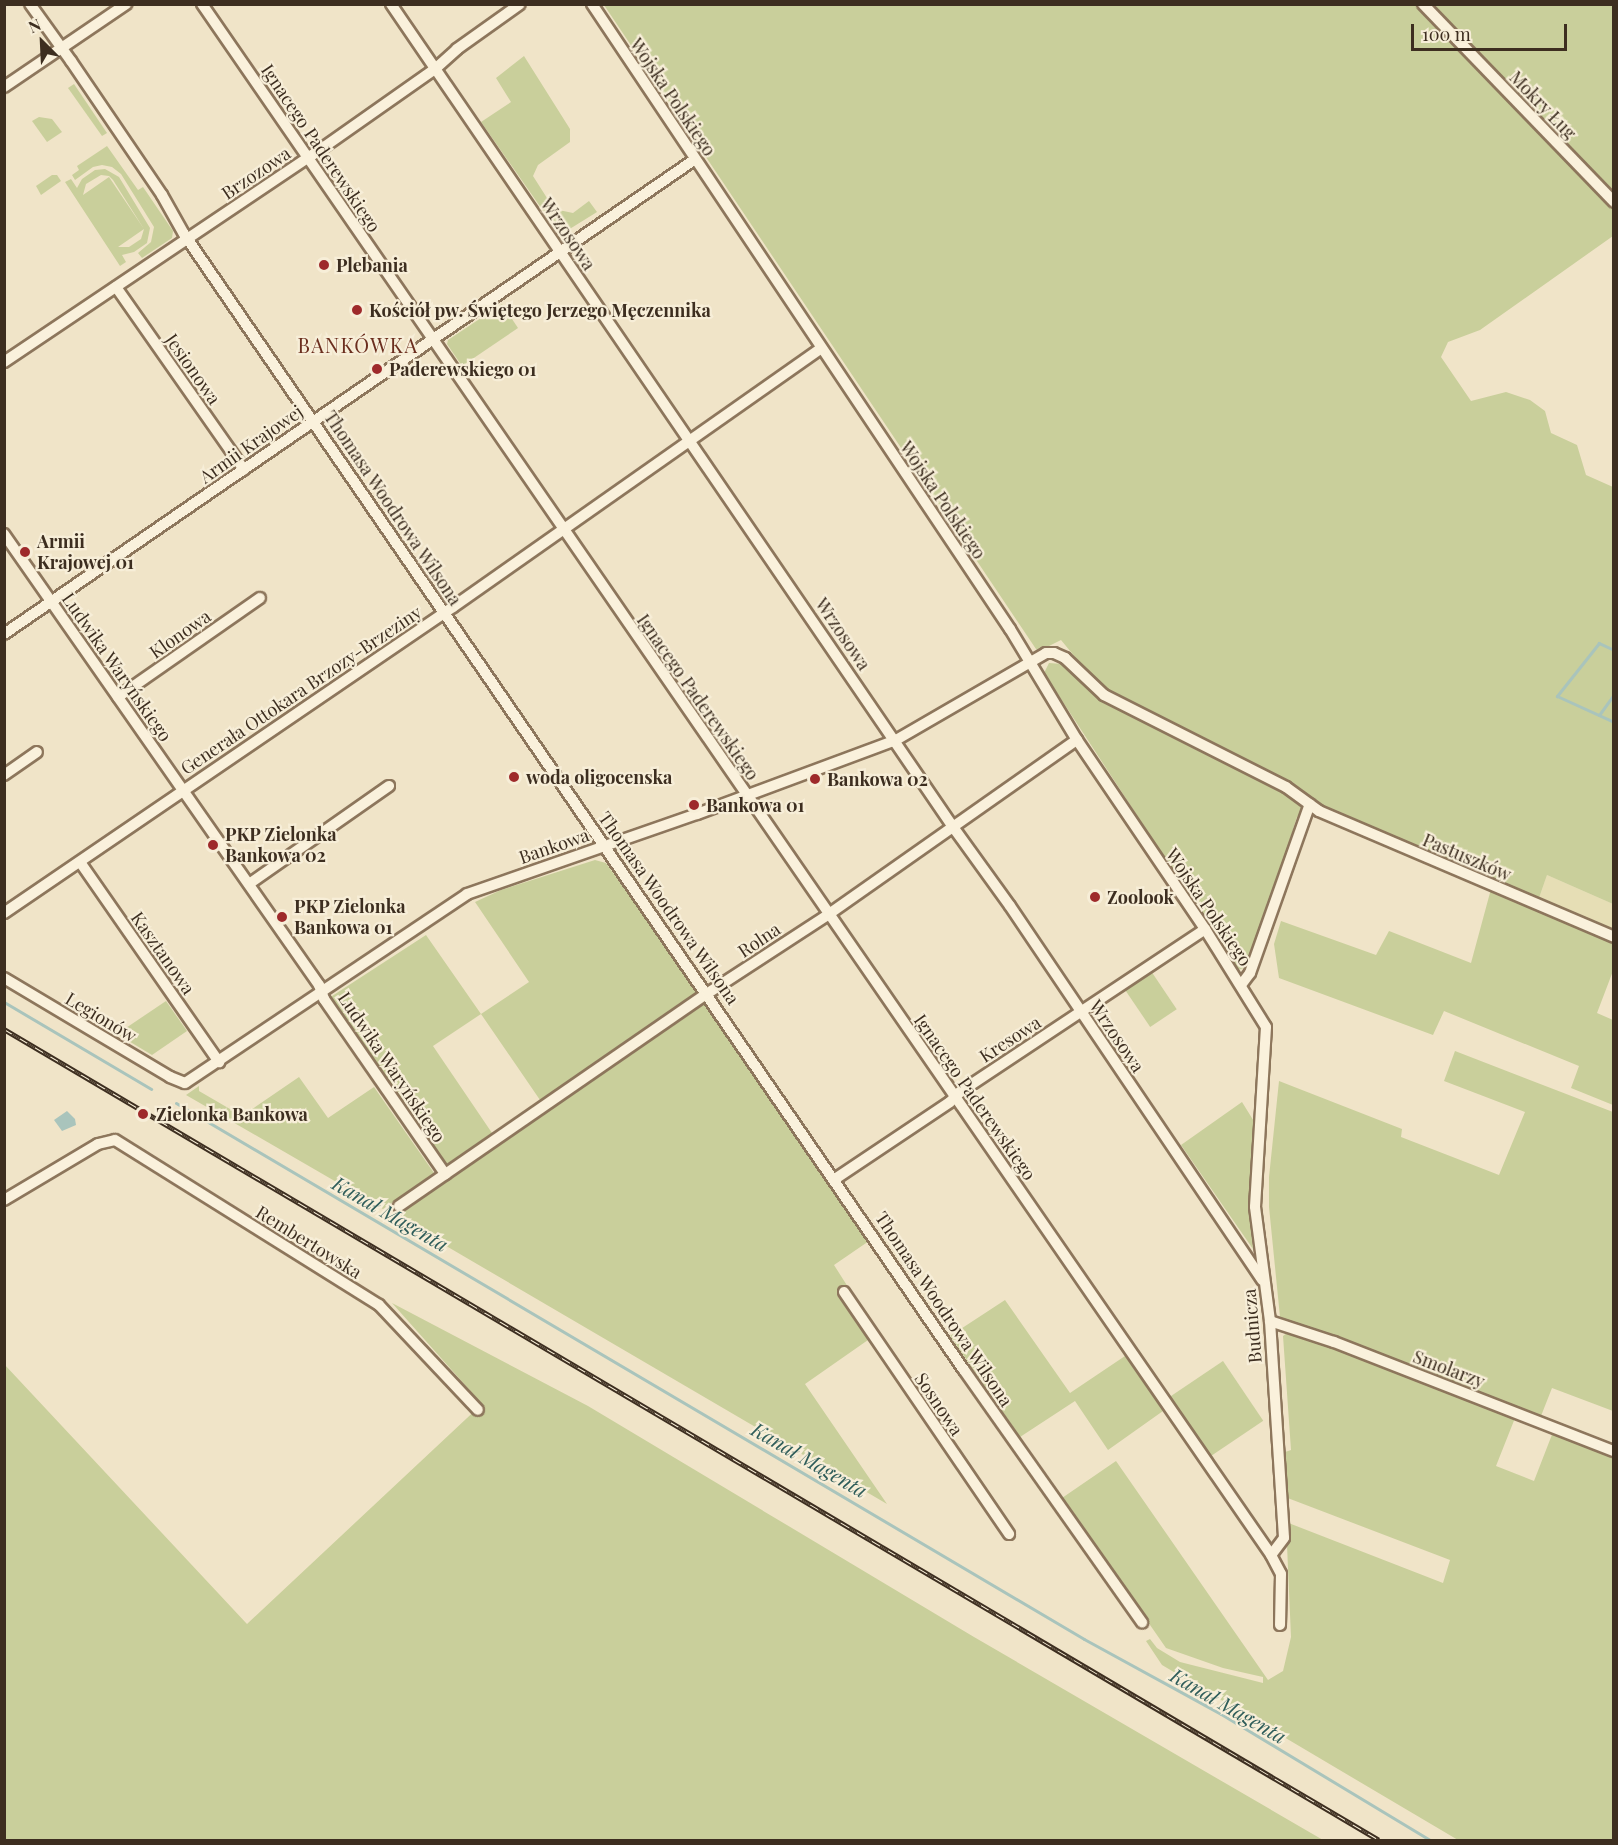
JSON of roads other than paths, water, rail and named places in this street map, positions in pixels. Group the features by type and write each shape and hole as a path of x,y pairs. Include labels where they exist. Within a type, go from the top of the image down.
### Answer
{"street":[{"name":"Thomasa Woodrowa Wilsona","path":"30,4 153,181 168,210 836,1179 964,1370 1142,1622"},
{"path":"4,87 126,4"},
{"name":"Ignacego Paderewskiego","path":"202,4 955,1097 1141,1362 1271,1555"},
{"name":"Wrzosowa","path":"391,4 896,740 953,827 1010,906 1265,1285"},
{"name":"Brzozowa","path":"4,362 308,158 435,69 457,49 520,4"},
{"name":"Wojska Polskiego","path":"592,4 1030,662 1077,740 1205,929 1262,1018"},
{"name":"Mokry Ług","path":"1423,4 1614,202"},
{"name":"Armii Krajowej","path":"4,634 694,160"},
{"name":"Jesionowa","path":"116,287 244,470"},
{"name":"Generała Ottokara Brzozy-Brzeziny","path":"4,913 563,530 821,348"},
{"name":"Ludwika Waryńskiego","path":"4,534 249,884 322,991 324,999 445,1174"},
{"name":"Klonowa","path":"118,697 260,598"},
{"name":"Pastuszków","path":"1030,662 1046,653 1060,655 1104,695 1286,787 1310,804 1356,828 1614,937"},
{"name":"Bankowa","path":"181,1083 191,1081 467,894 747,796 896,740 1030,662"},
{"name":"Rolna","path":"399,1206 708,993 829,914 1077,740"},
{"path":"4,775 38,752"},
{"path":"249,884 389,786"},
{"path":"1240,985 1250,973 1310,804"},
{"name":"Kasztanowa","path":"80,862 219,1062"},
{"name":"Kresowa","path":"836,1179 1205,929"},
{"name":"Legionów","path":"4,978 181,1083"},
{"name":"Budnicza","path":"1262,1018 1266,1027 1267,1044 1255,1207 1270,1321 1284,1538 1271,1555"},
{"name":"Rembertowska","path":"4,1200 98,1144 108,1140 122,1143 378,1305 478,1410"},
{"name":"Sosnowa","path":"844,1292 1009,1534"},
{"name":"Smolarzy","path":"1270,1321 1334,1342 1614,1451"},
{"path":"1271,1555 1281,1574 1280,1625"}],"water":[{"path":"67,1111 75,1119 76,1125 62,1131 54,1120"}],"waterway":[{"path":"1614,650 1599,643 1557,696 1614,722"},
{"path":"1599,715 1614,694"},
{"name":"Kanał Magenta","path":"4,1002 151,1089"},
{"name":"Kanał Magenta","path":"176,1103 1084,1639 1221,1714 1430,1840"}],"railway":[{"path":"4,1029 1379,1840"}],"place":[{"name":"Plebania","path":"324,265"},
{"name":"Kościół pw. Świętego Jerzego Męczennika","path":"357,310"},
{"name":"Paderewskiego 01","path":"377,369"},
{"name":"Armii Krajowej 01","path":"25,552"},
{"name":"woda oligocenska","path":"514,777"},
{"name":"Bankowa 02","path":"815,779"},
{"name":"Bankowa 01","path":"694,805"},
{"name":"PKP Zielonka Bankowa 02","path":"213,845"},
{"name":"Zoolook","path":"1095,897"},
{"name":"PKP Zielonka Bankowa 01","path":"282,917"},
{"name":"Zielonka Bankowa","path":"143,1114"}],"district":[{"name":"BANKÓWKA","path":"358,344"}]}
